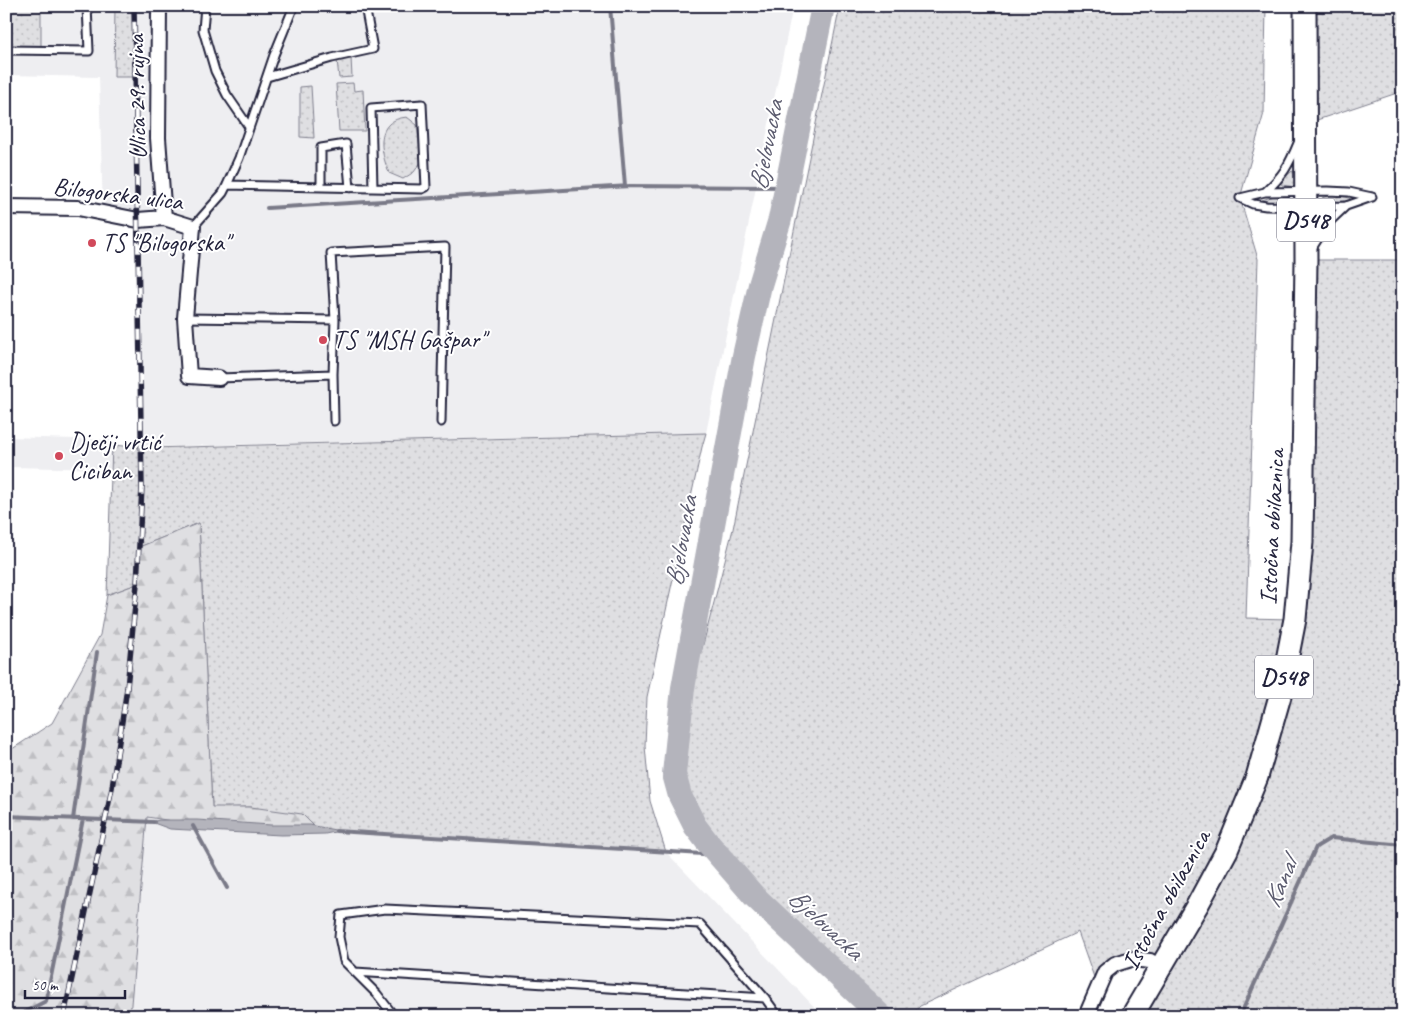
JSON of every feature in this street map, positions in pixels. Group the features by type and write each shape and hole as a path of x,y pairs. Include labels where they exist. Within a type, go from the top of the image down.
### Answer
{"main road":[{"name":"Istočna obilaznica","path":"1132,1016 1198,904 1227,850 1257,777 1280,696 1295,619 1302,542 1306,260 1305,6"}],"street":[{"name":"Ulica 29. rujna","path":"159,6 158,138 164,218"},
{"name":"Bilogorska ulica","path":"6,207 78,208 138,220 164,218 192,227 185,318 189,376 219,378"},
{"path":"1086,1016 1104,972 1115,964 1132,959 1150,961 1161,968"}],"lane":[{"path":"6,50 89,51 87,6"},
{"path":"205,6 203,30 215,71 226,94 249,127"},
{"path":"192,227 223,193 227,186 294,6"},
{"path":"267,77 332,58 373,49 366,6"},
{"path":"227,186 422,189 426,187 422,104 371,108 373,188"},
{"path":"1265,192 1286,169 1305,124"},
{"path":"321,187 321,148 346,144 350,188"},
{"path":"1306,260 1328,223 1346,206 1372,197 1350,192 1305,199 1266,206 1253,204 1240,198 1265,192 1305,199 1346,206"},
{"path":"334,422 335,320 330,254 445,247 441,422"},
{"path":"185,318 335,320"},
{"path":"219,378 333,374"},
{"path":"394,1016 377,994 344,961 340,937 341,915 385,909 700,924 765,998 778,1016"},
{"path":"355,972 765,998"}],"shaded area":[{"path":"6,6 793,6 706,433 141,447 138,221 103,213 99,77 6,75"},
{"name":"Dječji vrtić Ciciban","path":"6,437 111,440 112,469 6,467"},
{"path":"147,817 192,824 666,852 823,1016 130,1016"},
{"path":"159,820 310,825 340,831 325,834 281,835 170,829 151,822"}],"green space":[{"path":"6,6 41,6 41,50 6,50"},
{"path":"115,6 135,6 135,77 114,77"},
{"path":"840,6 1266,6 1264,113 1240,198 1258,259 1246,618 1291,619 1306,260 1403,260 1403,1016 1134,1016 1163,964 1137,953 1096,983 1078,932 920,1006 911,1016 881,1016 754,896 695,826 680,796 674,774 676,749 733,529"},
{"path":"1305,6 1403,6 1403,91 1305,124"},
{"path":"351,58 352,77 339,78 337,60"},
{"path":"353,83 354,91 363,90 365,131 339,131 336,84"},
{"path":"311,86 314,138 300,137 300,87"},
{"path":"407,117 417,125 421,162 414,172 403,179 389,173 383,155 382,138 384,130 389,124 396,119"},
{"path":"1292,171 1296,173 1295,187 1282,185 1280,182"},
{"path":"1332,195 1347,197 1352,200 1329,203 1322,198"},
{"path":"1274,196 1287,197 1290,200 1275,203 1262,200"},
{"path":"1329,212 1331,214 1319,227 1316,213"},
{"path":"706,433 647,697 645,746 650,801 666,852 318,830 251,807 212,808 199,523 139,547 137,584 107,595 112,445 149,448"},
{"path":"199,523 212,807 251,807 302,814 318,830 192,824 147,817 130,1016 6,1016 6,753 52,723 100,635 107,595 137,584 139,547"}],"waterway":[{"path":"610,6 625,186"},
{"name":"Bjelovacka","path":"823,6 780,219 760,285 744,356 683,688 674,774 680,796 695,826 708,843 754,896 881,1016"},
{"path":"267,208 630,186 787,187"},
{"path":"73,819 97,652"},
{"path":"6,816 154,822"},
{"path":"17,1016 46,1001 83,819"},
{"path":"193,826 227,888"},
{"path":"336,831 719,855"},
{"name":"Kanal","path":"1240,1016 1316,847 1331,838 1403,845"}],"railway":[{"path":"64,1016 112,788 127,688 137,584 142,487 134,6"}],"place":[{"name":"TS \"Bilogorska\"","path":"92,243"},
{"name":"TS \"MSH Gašpar\"","path":"323,340"},
{"name":"Dječji vrtić Ciciban","path":"59,456"}]}
